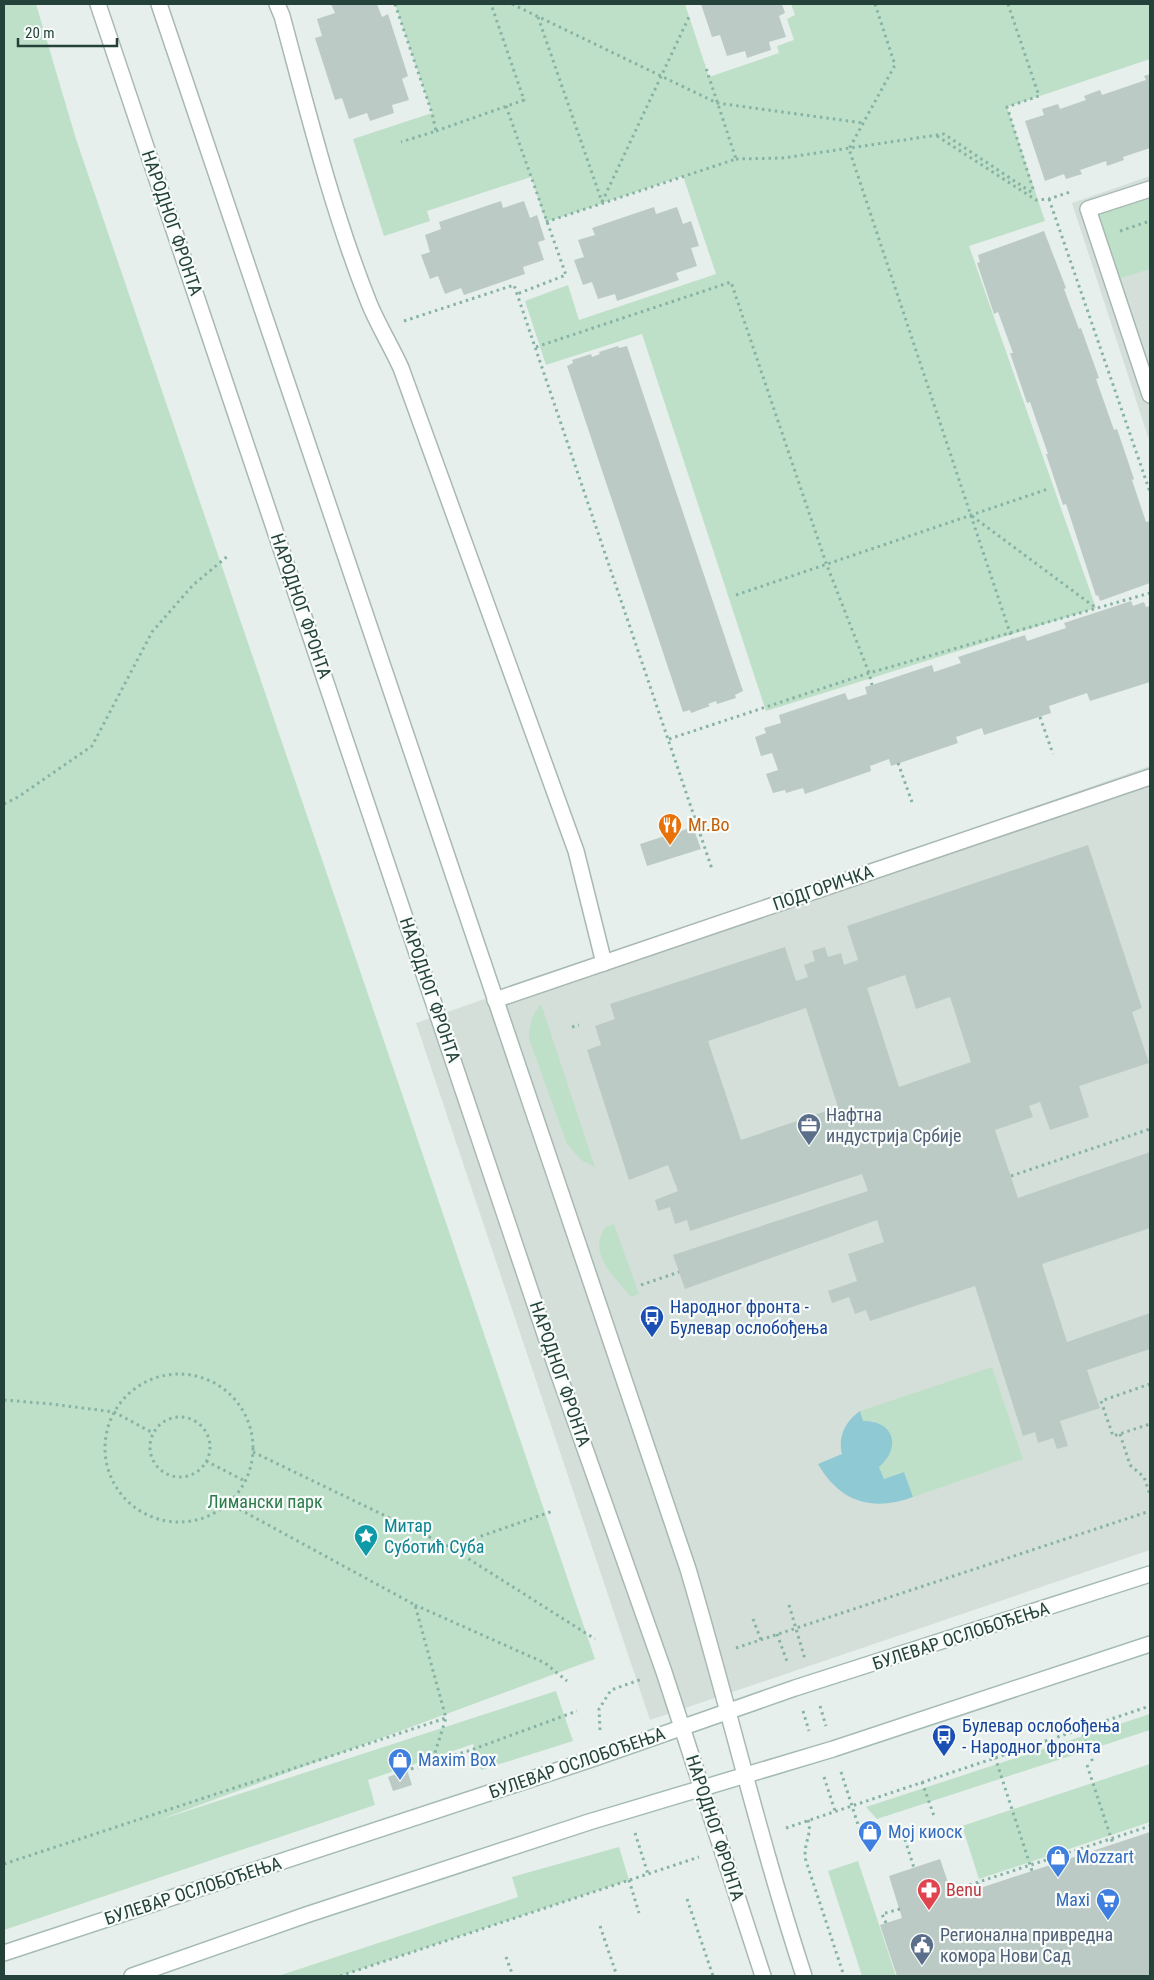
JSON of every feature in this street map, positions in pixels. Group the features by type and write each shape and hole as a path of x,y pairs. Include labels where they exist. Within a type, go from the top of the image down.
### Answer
{"street":[{"name":"НАРОДНОГ ФРОНТА","path":"98,4 552,1355 703,1788 763,1976"},
{"path":"159,4 688,1569 778,1899 804,1976"},
{"path":"277,4 282,16 323,168 359,276 370,305 401,368 576,851 604,963"},
{"path":"1150,189 1088,209 1150,395"},
{"name":"ПОДГОРИЧКА","path":"496,1000 1150,777"},
{"name":"БУЛЕВАР ОСЛОБОЂЕЊА","path":"4,1953 795,1688 1150,1574"},
{"path":"132,1976 306,1915 628,1810 833,1749 1150,1644"}],"path":[{"path":"395,4 432,113 436,131"},
{"path":"401,142 524,100 491,4"},
{"path":"512,4 717,102 863,123"},
{"path":"875,4 895,64 849,149 1012,639"},
{"path":"1008,4 1039,96 1007,107 1036,200"},
{"path":"538,16 602,203"},
{"path":"602,203 689,17"},
{"path":"705,65 736,159"},
{"path":"506,106 566,275 517,294"},
{"path":"546,222 736,159 783,158 944,134 1034,194"},
{"path":"937,135 1036,200 1049,199 1150,492"},
{"path":"536,347 731,282 826,563 872,685"},
{"path":"400,322 514,285 670,739 712,869"},
{"path":"736,594 1048,489"},
{"path":"971,515 1096,608"},
{"path":"4,804 18,797 92,746 152,632 193,586 229,555"},
{"path":"670,739 869,673 1150,593"},
{"path":"1040,717 1053,754"},
{"path":"898,763 912,802"},
{"path":"572,1027 579,1024"},
{"path":"1010,1176 1150,1129"},
{"path":"641,1285 679,1272"},
{"path":"179,1373 198,1376 222,1388 233,1396 244,1413 251,1431 253,1452 245,1481 228,1503 208,1516 186,1522 164,1520 142,1512 124,1498 111,1479 105,1457 106,1434 114,1412 126,1396 141,1384 159,1376 179,1373"},
{"path":"1150,1384 1101,1401 1113,1436 1150,1424"},
{"path":"4,1400 114,1412 153,1434"},
{"path":"180,1418 194,1421 201,1427 208,1438 209,1452 206,1461 197,1472 188,1476 180,1477 166,1474 156,1464 152,1456 151,1442 153,1434 159,1426 171,1419 180,1418"},
{"path":"1120,1434 1130,1465 1144,1477 1150,1495"},
{"path":"253,1452 450,1547 595,1638"},
{"path":"206,1461 245,1481"},
{"path":"228,1503 415,1605 545,1663 567,1680"},
{"path":"450,1547 553,1511"},
{"path":"753,1618 761,1640 1150,1511"},
{"path":"789,1604 863,1840"},
{"path":"415,1605 446,1718 432,1762"},
{"path":"777,1634 835,1811"},
{"path":"608,1752 600,1728 599,1709 611,1690"},
{"path":"761,1836 1150,1706"},
{"path":"411,1769 471,1750 577,1710"},
{"path":"4,1864 446,1718"},
{"path":"1082,1728 1093,1763"},
{"path":"995,1757 1032,1870"},
{"path":"1087,1765 1113,1844"},
{"path":"922,1782 934,1816"},
{"path":"628,1810 648,1874"},
{"path":"808,1820 811,1830 805,1846 806,1861 844,1976"},
{"path":"951,1892 1150,1826"},
{"path":"901,1827 914,1868"},
{"path":"340,1976 723,1849"},
{"path":"629,1880 639,1913"},
{"path":"978,1883 980,1888"},
{"path":"687,1898 713,1976"},
{"path":"886,1923 882,1914 900,1908"},
{"path":"600,1926 617,1976"},
{"path":"506,1957 512,1976"}],"shaded area":[{"path":"1150,176 1150,443 1072,203"},
{"path":"1150,766 1150,1550 650,1720 416,1023"}],"green space":[{"name":"Лимански парк","path":"4,4 36,4 76,139 595,1659 159,1820 556,1691 573,1741 481,1770 473,1744 368,1780 375,1805 4,1930"},
{"path":"395,4 685,4 709,77 779,53 777,46 794,40 787,19 795,15 791,4 1150,4 1150,59 1007,107 1045,221 969,246 1096,608 766,711 642,334 546,365 525,301 568,285 579,320 716,274 683,176 546,222 531,177 427,211 430,221 384,236 353,139 432,113"},
{"path":"1150,189 1150,269 1112,281 1088,209"},
{"path":"541,1004 595,1167 581,1160 567,1144 529,1039 532,1020"},
{"path":"614,1224 639,1294 631,1297 614,1278 604,1262 599,1246 600,1237 605,1227"},
{"path":"992,1367 1023,1459 913,1497 904,1472 884,1479 879,1467 887,1460 874,1421 863,1421 860,1411"},
{"path":"1150,1714 1150,1730 877,1819 866,1807"},
{"path":"1150,1764 1150,1822 979,1879 962,1826"},
{"path":"619,1847 629,1880 340,1976 278,1976 518,1897 512,1877"},
{"path":"858,1861 896,1976 862,1976 828,1871"}],"water":[{"path":"860,1411 863,1421 882,1425 891,1436 891,1452 879,1467 884,1479 904,1472 913,1497 884,1504 858,1500 836,1487 818,1464 842,1454 841,1441 844,1430 850,1420"}],"building":[{"path":"331,4 377,4 382,17 388,14 408,76 402,79 409,100 392,105 394,113 370,121 367,113 349,119 342,98 335,100 315,38 322,36 317,19 335,13"},
{"path":"701,4 782,4 785,13 779,16 786,37 769,42 771,50 747,58 745,51 727,56 720,35 712,37"},
{"path":"1150,74 1150,148 1123,157 1124,160 1107,166 1106,161 1080,170 1082,174 1066,179 1064,174 1045,181 1025,121 1044,115 1042,109 1058,104 1060,109 1086,100 1084,96 1100,90 1102,95 1146,80 1144,76"},
{"path":"501,201 503,208 524,201 530,218 537,215 545,240 538,242 544,260 523,267 525,274 464,295 461,288 445,294 438,276 430,279 421,255 430,252 425,235 441,229 439,222"},
{"path":"654,207 656,214 677,207 683,224 691,221 699,246 691,248 697,266 676,273 679,280 617,301 615,294 598,299 592,282 583,285 574,260 584,257 578,240 595,235 592,228"},
{"path":"1044,231 1066,288 1064,289 1079,329 1081,328 1099,378 1096,379 1114,430 1117,429 1146,522 1150,521 1150,583 1100,601 1098,595 1096,596 1066,504 1063,505 1030,402 1027,403 1010,353 1013,353 998,312 994,314 977,263 980,262 978,255"},
{"path":"618,346 619,348 627,346 743,691 735,695 736,698 717,704 716,701 708,704 710,706 691,713 690,710 683,712 567,366 573,363 572,360 591,354 592,357 600,354 599,352"},
{"path":"1131,601 1133,606 1144,602 1146,607 1150,606 1150,682 1090,701 1087,693 1049,706 1051,713 984,735 982,728 956,737 958,743 891,766 889,759 870,766 871,771 805,794 803,788 786,793 785,790 773,793 766,774 778,770 772,753 761,756 755,737 766,733 764,728 781,723 779,715 845,693 848,700 867,694 865,687 932,665 934,672 961,663 958,657 1025,635 1027,641 1066,628 1064,623"},
{"path":"693,827 701,849 647,866 640,844"},
{"name":"Нафтна индустрија Србије","path":"1088,845 1142,1008 1132,1012 1149,1063 1079,1086 1089,1117 1050,1130 1040,1102 1029,1106 1033,1117 995,1130 1018,1198 1150,1152 1150,1228 1042,1264 1067,1342 1150,1313 1150,1349 1087,1370 1100,1408 1060,1421 1068,1446 1057,1449 1053,1438 1038,1443 1035,1432 1023,1436 975,1286 870,1321 866,1310 855,1314 849,1297 832,1303 828,1291 857,1281 848,1254 884,1242 877,1220 685,1289 673,1255 868,1191 862,1174 690,1231 687,1220 675,1224 670,1207 658,1211 655,1200 678,1191 668,1165 629,1180 587,1050 601,1045 595,1026 615,1019 610,1004 785,947 796,981 808,977 804,965 815,961 812,951 825,947 828,957 841,953 844,965 858,960 847,926","holes":["905,975 916,1009 950,997 971,1062 899,1087 867,988","806,1008 838,1107 741,1140 708,1041"]},
{"name":"Maxim Box","path":"407,1770 412,1785 393,1791 388,1777"},
{"path":"1150,1832 1150,1976 897,1976 880,1925 902,1918 889,1876 940,1859 953,1897"}],"place":[{"name":"Mr.Bo","path":"670,846"},
{"name":"Нафтна индустрија Србије","path":"809,1146"},
{"name":"Народног фронта - Булевар ослобођења","path":"652,1338"},
{"name":"Митар Суботић Суба","path":"366,1557"},
{"name":"Булевар ослобођења - Народног фронта","path":"944,1757"},
{"name":"Maxim Box","path":"400,1781"},
{"name":"Мој киоск","path":"870,1853"},
{"name":"Mozzart","path":"1058,1878"},
{"name":"Benu","path":"929,1911"},
{"name":"Maxi","path":"1108,1921"},
{"name":"Регионална привредна комора Нови Сад","path":"922,1966"}]}
